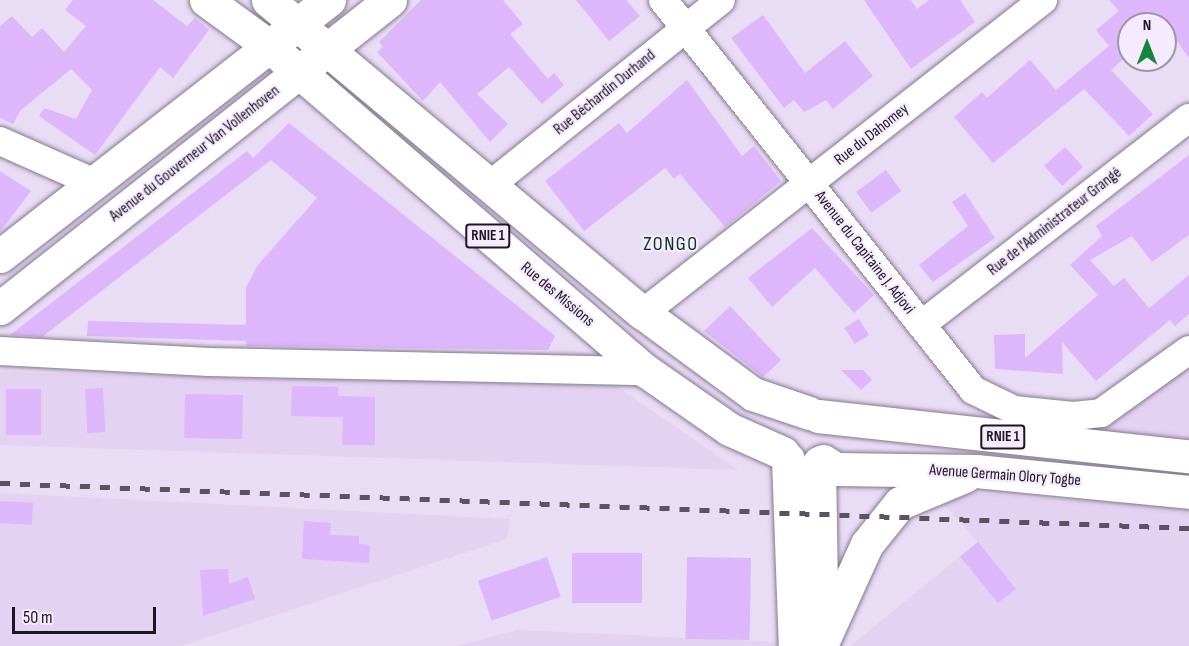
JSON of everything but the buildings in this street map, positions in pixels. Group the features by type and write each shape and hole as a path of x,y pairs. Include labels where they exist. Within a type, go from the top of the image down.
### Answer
{"main road":[{"name":"Rue des Missions","path":"206,0 269,46 297,74 646,371 729,429 803,459"},
{"name":"RNIE 1","path":"268,0 643,313 753,394 814,415 1189,456"},
{"path":"0,256 329,0"},
{"name":"Avenue du Gouverneur Van Vollenhoven","path":"0,308 390,0"},
{"path":"803,459 833,435 814,415 786,422 780,437 803,459 813,645"},
{"name":"Avenue Germain Olory Togbe","path":"803,459 844,470 976,471 1189,492"},
{"path":"813,645 867,544 900,503 976,471"}],"street":[{"name":"Avenue du Capitaine J. Adjovi","path":"663,0 973,390 991,401 1073,416 1114,406 1189,350"},
{"name":"Rue Béchardin Durhand","path":"489,186 721,0"},
{"name":"Rue du Dahomey","path":"643,313 1043,0"},
{"name":"Rue de l'Administrateur Grangé","path":"921,325 1189,118"},
{"path":"0,141 95,183"},
{"path":"0,351 209,362 646,371"}],"shaded area":[{"path":"1189,363 1189,440 1103,431"},
{"path":"0,372 615,385 738,470 0,445"},
{"path":"931,490 1189,508 1189,646 850,646 978,542"},
{"path":"0,493 510,519 507,539 181,646 0,646"},
{"path":"517,630 778,642 778,646 457,646"}],"railway":[{"path":"0,483 1189,528"}],"district":[{"name":"ZONGO","path":"671,244"}]}
